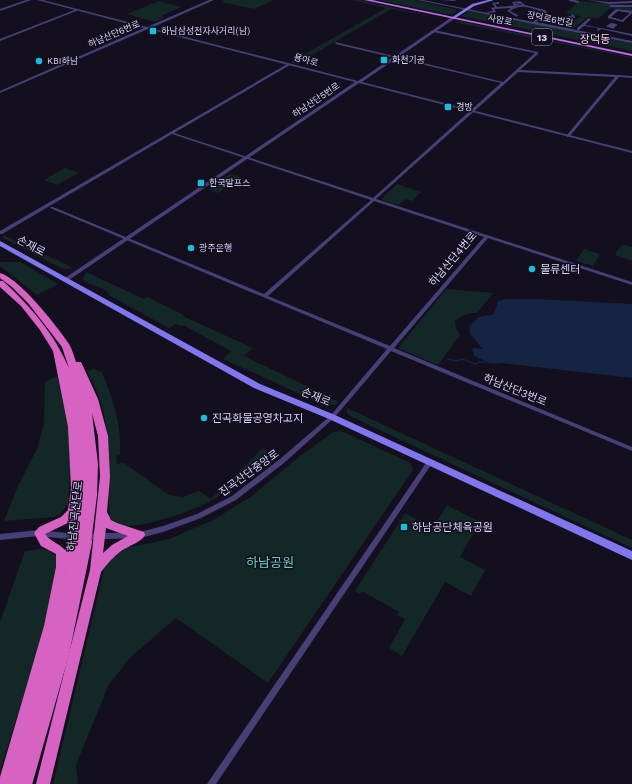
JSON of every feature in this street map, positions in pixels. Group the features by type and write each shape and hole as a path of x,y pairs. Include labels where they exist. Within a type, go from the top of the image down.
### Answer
{"highway":[{"name":"하남진곡산단로","path":"0,275 15,285 31,301 61,348 87,408 93,464 84,497 81,535 52,656 15,784"},
{"name":"하남진곡산단로","path":"0,283 24,304 61,348"},
{"path":"5,784 46,642 63,569 76,537 84,497 61,348 71,351 93,399 103,436 105,477 96,570 43,784"},
{"name":"하남진곡산단로","path":"26,784 63,654 85,553 84,497"},
{"path":"63,569 61,553 48,545 39,533 44,528 55,526 65,520 84,497"},
{"path":"102,512 107,523 110,525 140,534"},
{"path":"96,570 110,552 140,534"}],"main road":[{"name":"사암로","path":"366,0 632,54"},
{"name":"사암로","path":"374,0 454,18"},
{"path":"454,18 465,9 476,4 492,0"},
{"name":"손재로","path":"0,243 257,386 332,417 632,556"}],"street":[{"path":"0,10 29,0"},
{"name":"용아로","path":"39,0 632,152"},
{"name":"하남산단6번로","path":"0,92 212,0"},
{"path":"419,0 437,3 442,0 455,0"},
{"path":"428,0 437,3"},
{"path":"570,0 578,2"},
{"path":"589,0 609,3 632,2"},
{"name":"장덕로6번길","path":"437,3 632,42"},
{"path":"497,8 494,4 498,3"},
{"path":"488,12 495,11 492,8 523,5 543,10 546,12 546,18"},
{"path":"611,6 632,6"},
{"path":"514,7 508,11 517,16"},
{"path":"0,40 78,10"},
{"path":"617,10 632,12 623,20 609,17 617,10"},
{"path":"533,23 540,18 555,19 574,17 572,15"},
{"name":"하남산단5번로","path":"67,279 454,18"},
{"path":"578,29 590,18"},
{"path":"555,19 565,24"},
{"path":"612,29 608,27 611,24 619,24"},
{"path":"583,25 612,29 632,35"},
{"path":"593,34 600,28"},
{"path":"265,296 537,53 434,31"},
{"path":"336,43 504,83"},
{"name":"손재로","path":"0,233 289,64"},
{"path":"517,71 632,77"},
{"path":"568,136 618,76"},
{"path":"172,133 247,158"},
{"name":"하남산단4번로","path":"247,158 487,236 332,417"},
{"path":"52,208 390,349"},
{"path":"487,236 632,284"},
{"name":"하남산단3번로","path":"390,349 632,449"},
{"name":"진곡산단중앙로","path":"0,537 39,533 76,537 140,534 163,529 199,516 234,498 282,461 332,417"},
{"path":"211,784 430,462"}],"green space":[{"path":"225,0 274,0 254,9 221,2"},
{"path":"351,0 359,0 445,19 391,9 297,64 291,62 386,8"},
{"path":"379,0 413,0 458,10 452,14 446,14"},
{"path":"159,1 181,7 161,16 165,17 155,22 127,14"},
{"path":"579,1 630,6 632,10 630,12 610,8 598,19 588,17 573,29 565,28 580,16 566,13"},
{"path":"469,11 632,43 632,51 461,16"},
{"path":"460,21 632,57 632,58 454,22"},
{"path":"65,168 79,173 57,185 44,180"},
{"path":"230,174 240,177 218,193 208,189"},
{"path":"397,184 421,192 412,201 406,199 398,205 382,200 382,198"},
{"path":"3,235 74,268 63,269 3,238"},
{"path":"622,244 632,247 632,261 615,255"},
{"path":"584,249 600,254 593,266 576,261"},
{"path":"0,262 20,262 58,284 37,295 0,266"},
{"path":"86,272 144,299 147,297 182,314 185,317 253,348 244,356 339,402 335,405 324,405 223,359 231,351 183,325 181,326 176,324 169,328 110,296 107,291 84,281 83,278"},
{"path":"446,289 493,293 477,313 465,315 455,321 456,328 460,335 438,365 400,349 399,347"},
{"path":"94,369 102,372 116,412 120,433 120,455 116,456 117,464 124,463 169,495 183,497 199,491 211,499 263,448 273,455 221,495 193,509 178,515 145,524 129,526 118,525 110,517 108,441 103,411 98,394 87,371"},
{"path":"57,376 69,430 70,470 68,504 60,514 54,517 4,521 18,486 37,449 44,423 45,382"},
{"path":"347,408 632,540 632,548 352,417 347,413"},
{"name":"하남공원","path":"341,431 411,463 413,470 268,683 176,618 132,656 109,684 76,765 78,784 53,784 106,561 125,548 169,539 213,520 252,496 300,456 333,432"},
{"path":"447,505 480,522 460,557 485,570 471,596 445,582 402,656 389,648 405,619 397,615 399,612 362,591 360,594 355,591 405,513 433,528"},
{"path":"40,549 48,550 59,559 47,620 0,771 0,622 25,551"}],"water":[{"path":"507,299 632,304 632,378 485,361 474,356 472,348 483,349 470,334 469,326 479,317 494,314 498,301"}],"waterway":[{"path":"448,359 456,361 462,359 475,364 480,362 499,363"}],"place":[{"name":"하남삼성전자사거리(남)","path":"153,31"},
{"name":"화천기공","path":"384,60"},
{"name":"KBI하남","path":"39,61"},
{"name":"경방","path":"448,107"},
{"name":"한국알프스","path":"201,183"},
{"name":"광주은행","path":"191,248"},
{"name":"물류센터","path":"532,269"},
{"name":"진곡화물공영차고지","path":"204,418"},
{"name":"하남공단체육공원","path":"404,527"}],"district":[{"name":"장덕동","path":"595,39"}]}
